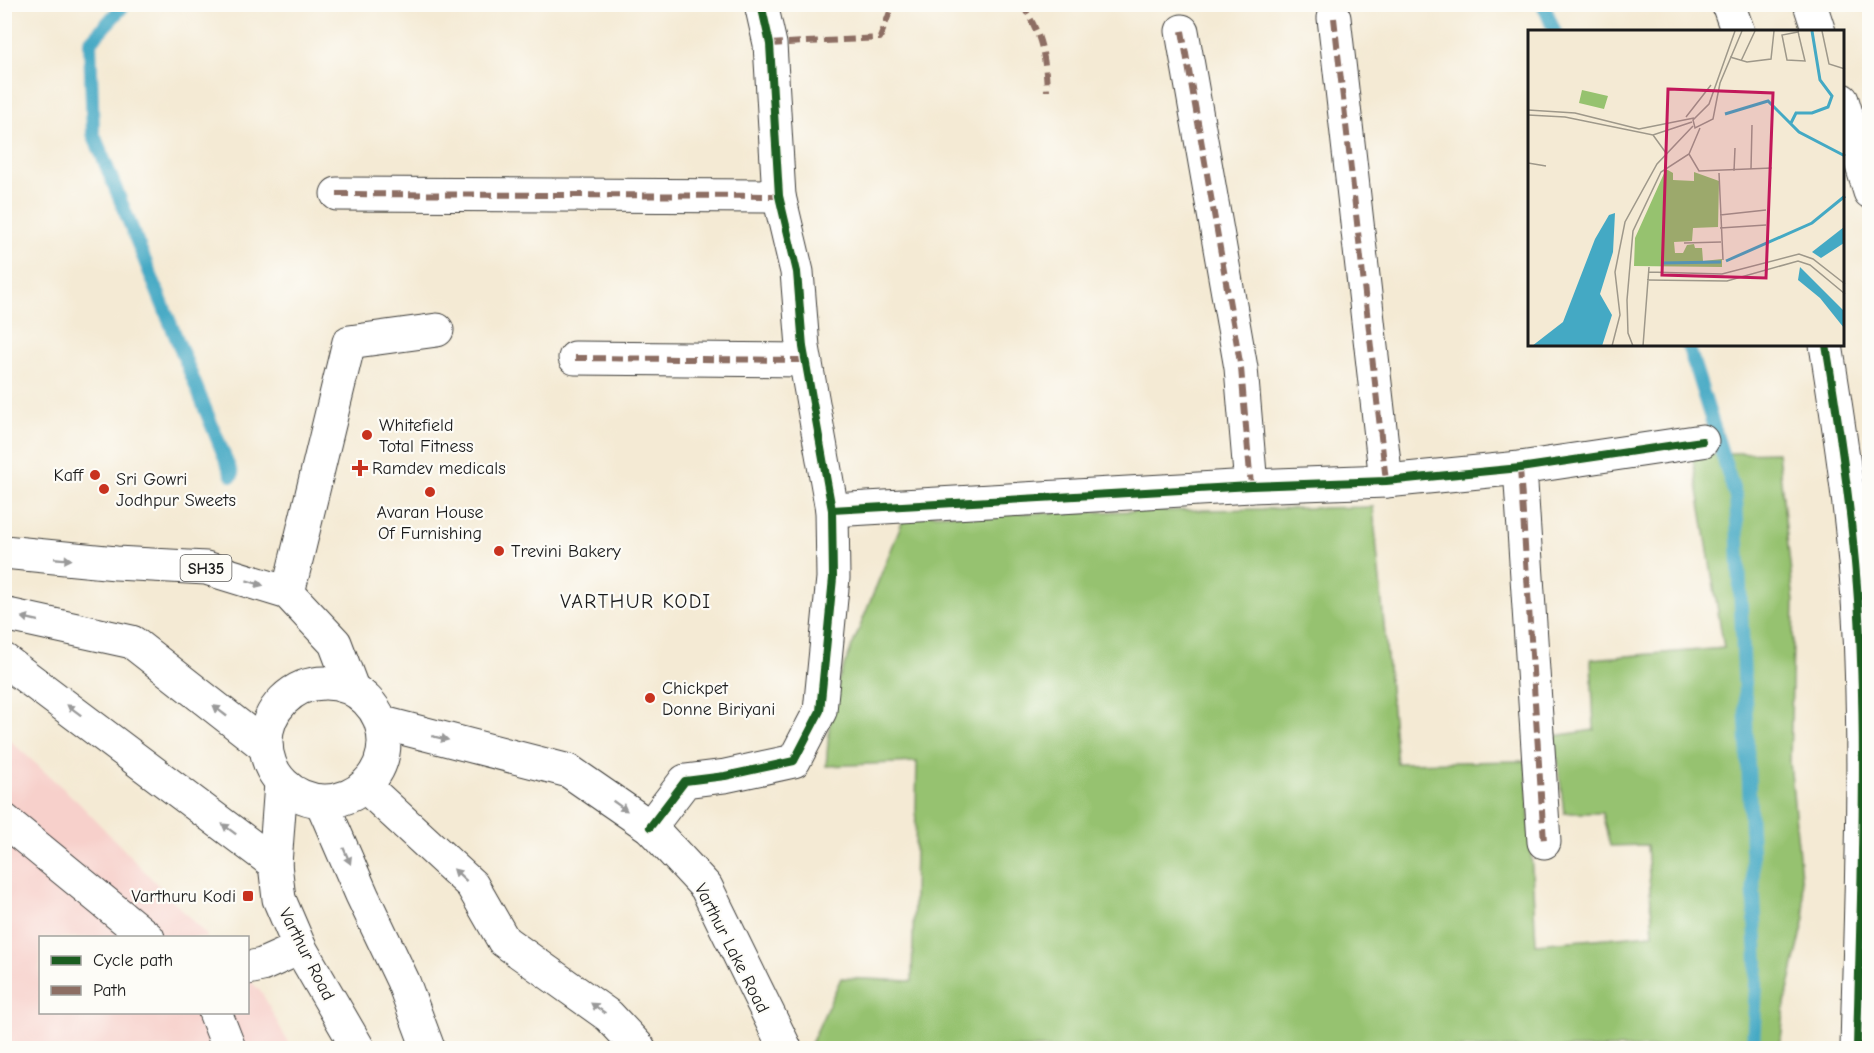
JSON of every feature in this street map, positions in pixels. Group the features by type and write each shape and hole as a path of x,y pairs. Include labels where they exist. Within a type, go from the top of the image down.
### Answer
{"street":[{"path":"650,827 685,781 725,776 794,761 819,711 832,578 832,510 804,360 797,272 779,196 770,44 761,4"},
{"path":"1728,4 1737,30"},
{"path":"1810,4 1818,30"},
{"path":"1334,18 1386,481"},
{"path":"1182,31 1241,368 1251,486"},
{"path":"1844,107 1869,192"},
{"path":"336,194 779,196"},
{"path":"288,593 349,342 437,330"},
{"path":"1826,346 1859,502 1863,754 1857,1048"},
{"path":"575,358 804,360"},
{"path":"832,510 1251,486 1386,481 1520,468 1702,441"},
{"path":"1520,468 1544,842"},
{"name":"SH35","path":"4,552 104,562 206,568 288,593 335,643 352,688 371,703 383,723"},
{"path":"4,614 132,642 266,747"},
{"path":"4,660 275,864"},
{"path":"352,688 332,682 311,684 292,692 277,707 268,726 266,747 271,766 281,783 300,797 322,803 346,799 366,787 380,769 383,723"},
{"name":"Varthur Lake Road","path":"383,723 569,771 650,827 706,887 784,1048"},
{"name":"Varthur Road","path":"281,783 275,864 279,899 300,948 358,1048"},
{"path":"366,787 472,885 504,941 609,1016 639,1048"},
{"path":"322,803 403,981 428,1048"},
{"path":"4,820 146,936"},
{"path":"249,968 262,965 300,948"},
{"path":"216,1014 229,1048"}],"shaded area":[{"path":"4,735 78,802 207,936 39,936 39,1014 249,1014 249,979 262,993 291,1048 5,1048"}],"green space":[{"path":"1778,452 1794,602 1790,762 1805,918 1785,1004 1780,1048 809,1048 841,978 912,981 917,762 826,766 832,696 905,515 1373,507 1397,763 1526,761 1536,944 1653,934 1647,845 1610,846 1602,813 1564,813 1555,736 1594,730 1591,659 1724,648 1692,454"}],"waterway":[{"path":"125,4 90,42 93,133 232,475"},
{"path":"1543,4 1554,30"},
{"path":"1688,346 1736,498 1757,963 1753,1048"}],"marked path":[{"path":"770,44 880,38 893,4"},
{"path":"1021,4 1033,24 1041,45 1047,91"},
{"path":"1334,18 1386,481"},
{"path":"1182,31 1241,368 1251,486"},
{"path":"337,194 779,196"},
{"path":"575,358 804,360"},
{"path":"1520,468 1544,842"}],"cycle path":[{"path":"650,827 685,781 725,776 794,761 820,711 833,578 832,510 803,347 797,272 779,196 770,44 761,4"},
{"path":"1826,346 1849,503 1859,621 1863,806 1857,1048"},
{"path":"832,510 1251,486 1386,481 1520,468 1702,441"}],"place":[{"name":"Whitefield Total Fitness","path":"367,435"},
{"name":"Ramdev medicals","path":"360,468"},
{"name":"Kaff","path":"95,475"},
{"name":"Sri Gowri Jodhpur Sweets","path":"104,489"},
{"name":"Avaran House Of Furnishing","path":"430,492"},
{"name":"Trevini Bakery","path":"499,551"},
{"name":"Chickpet Donne Biriyani","path":"650,698"},
{"name":"Varthuru Kodi","path":"248,896"}],"district":[{"name":"VARTHUR KODI","path":"636,601"}]}
